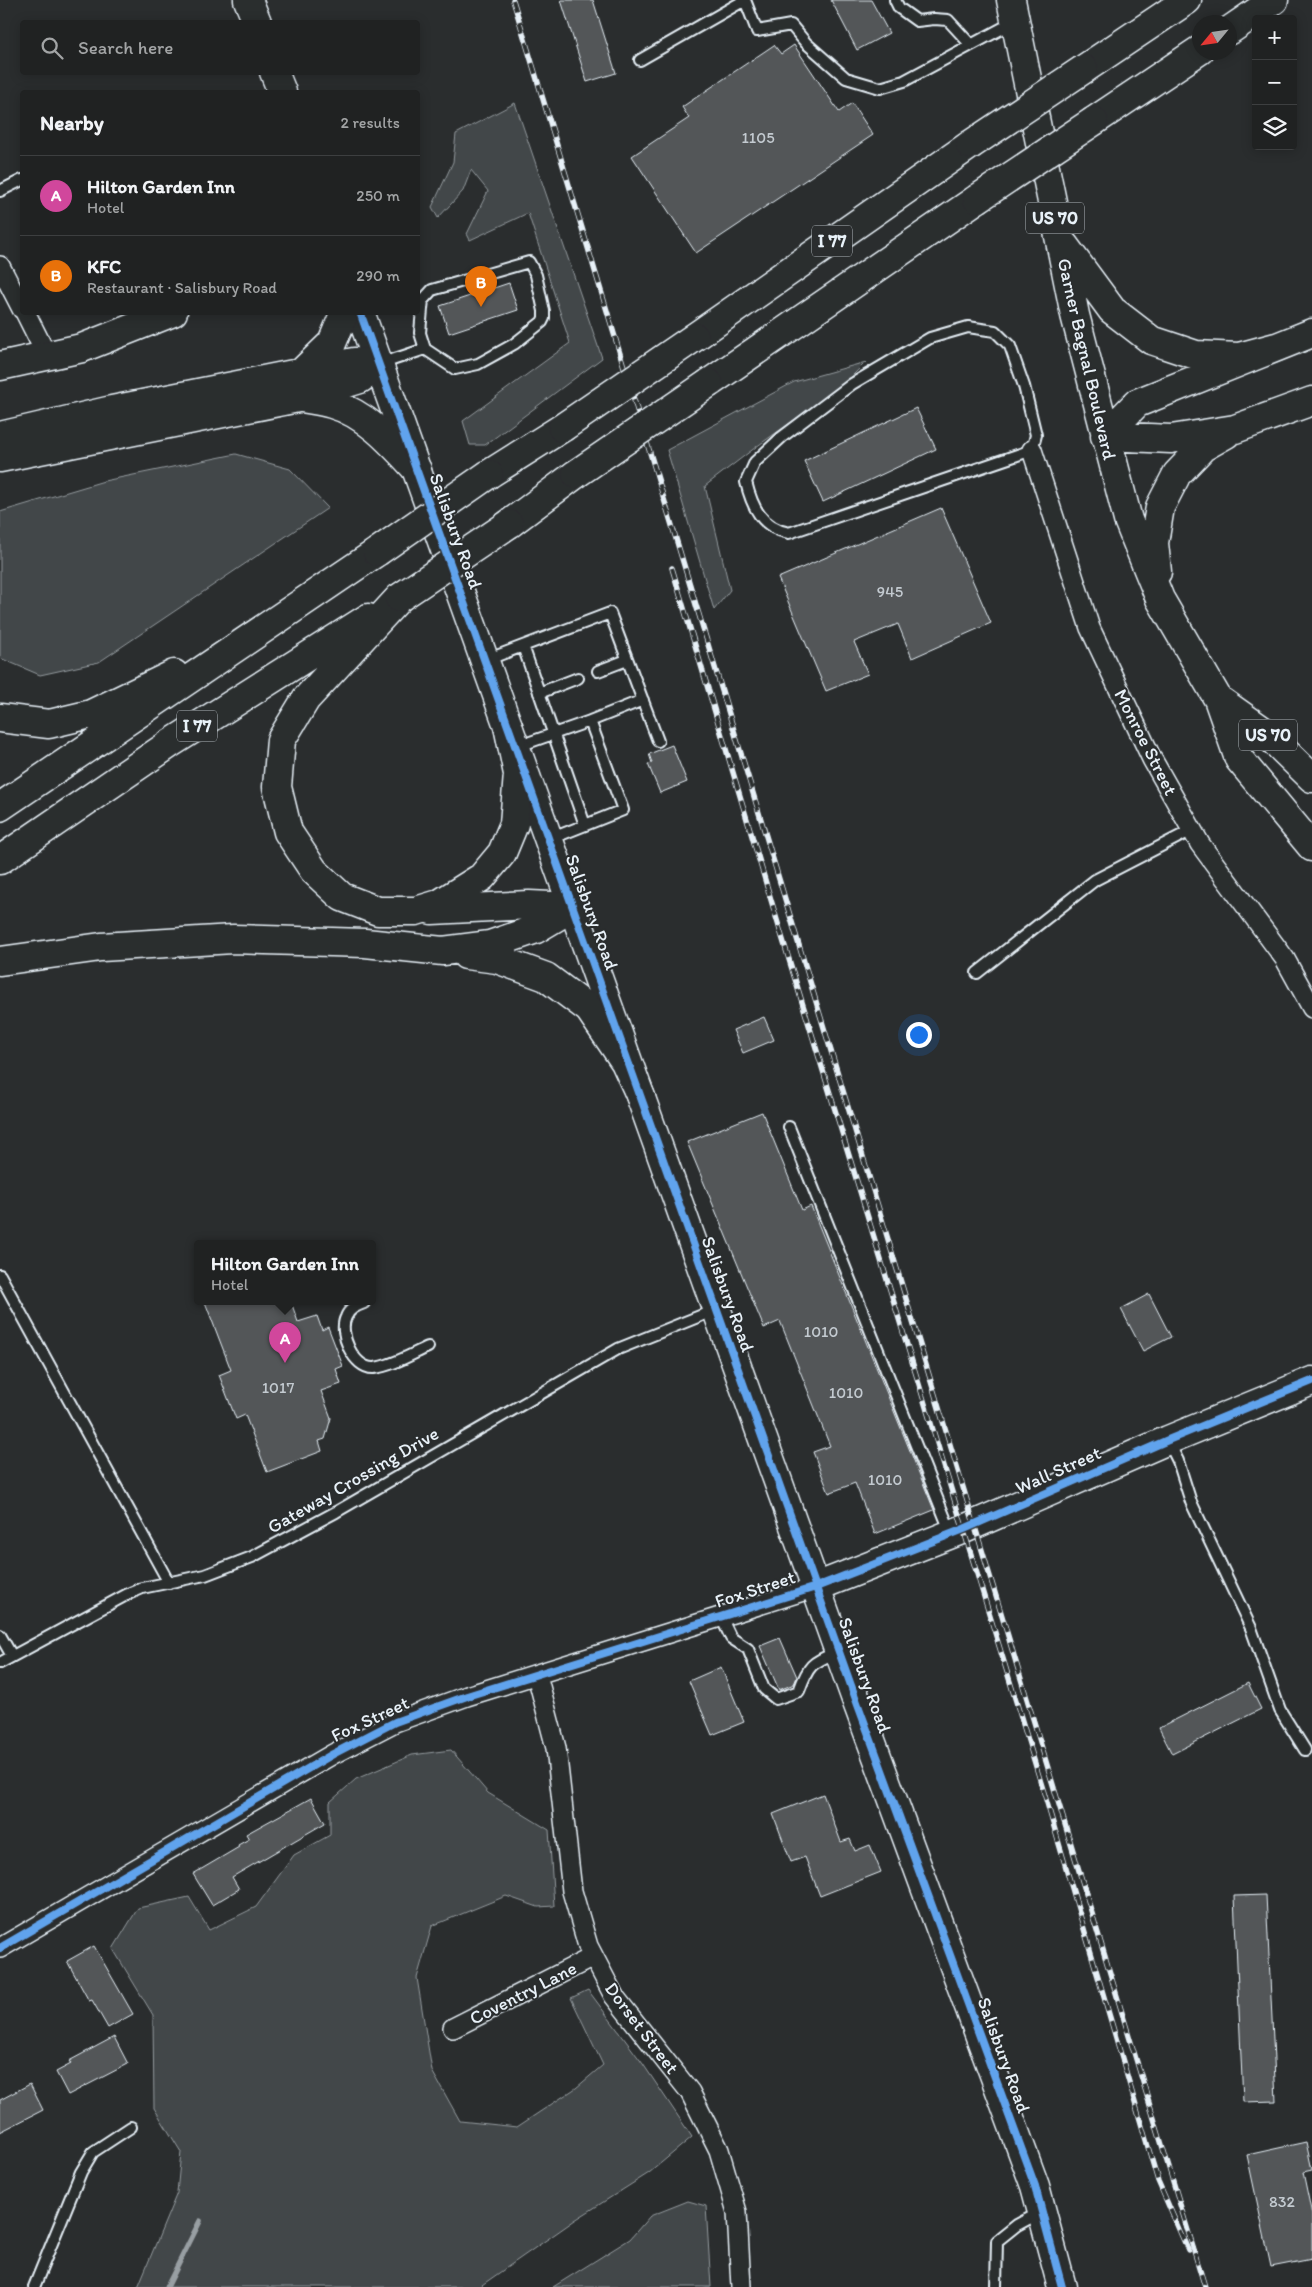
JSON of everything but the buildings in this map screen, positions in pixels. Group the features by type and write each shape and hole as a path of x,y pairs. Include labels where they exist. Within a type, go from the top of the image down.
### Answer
{"main road":[{"path":"248,0 255,20"},
{"path":"1084,69 1156,0"},
{"name":"I 77","path":"0,807 321,591 489,474 562,428 970,145 1187,0"},
{"path":"1240,24 1274,0"},
{"path":"1240,24 1291,0"},
{"name":"Garner Bagnal Boulevard","path":"1013,11 1059,238 1105,436 1128,520 1160,599 1218,699 1239,759 1312,847"},
{"name":"I 77","path":"0,860 171,743 399,598 509,524 576,474 977,199 1192,55"},
{"path":"275,75 281,90"},
{"path":"1059,238 1112,310 1150,340 1196,355 1240,356 1276,347"},
{"path":"0,366 82,348 131,324 162,315"},
{"path":"300,385 332,343 343,315"},
{"name":"Salisbury Road","path":"361,315 716,1310 1035,2186 1062,2287"},
{"path":"1105,436 1137,403 1312,333"},
{"path":"0,458 300,385 354,362 379,365"},
{"path":"0,436 112,410 300,385 332,404 356,414 391,441 417,470"},
{"path":"1160,599 1154,543 1160,506 1177,474 1203,447 1235,429 1312,402"},
{"path":"1105,436 1171,439 1235,429"},
{"path":"0,718 49,724 91,714 209,657 321,591"},
{"path":"399,598 306,699 281,740 277,787 288,832 314,871 342,897 378,911 416,911 529,905 573,907"},
{"name":"Garner Bagnal Boulevard","path":"1218,699 1266,733 1312,778"},
{"path":"416,911 439,904 482,877 502,853 514,824 518,774 512,736"},
{"path":"443,951 490,944 536,929 573,907"},
{"path":"0,961 101,947 233,939 365,943 497,959 546,977 589,1009 625,1062 641,1097"},
{"name":"Wall Street","path":"816,1587 951,1534 1168,1440 1312,1381"}],"street":[{"path":"0,266 20,305"},
{"path":"26,315 47,356"},
{"name":"Monroe Street","path":"1032,450 1090,628 1152,759 1200,844 1285,959 1312,1008"},
{"name":"Fox Street","path":"0,1948 333,1754 386,1727 467,1696 816,1587"},
{"name":"Dorset Street","path":"537,1675 556,1748 572,1891 593,1957 614,1996 690,2092 719,2150 737,2212 742,2287"},
{"name":"Coventry Lane","path":"453,2028 593,1957"}],"lane":[{"path":"640,60 745,0 757,30 791,26 806,44 846,78 880,88 904,81 971,45 1013,11"},
{"path":"895,0 899,8 917,21 948,20 971,45"},
{"path":"0,191 20,181"},
{"path":"529,262 531,264 544,311 542,322 491,358 466,368 455,369 425,349 420,333 422,309 424,300 432,290 529,262"},
{"path":"968,327 995,331 1010,346 1024,386 1036,436 1032,450 789,533 775,531 763,520 750,498 746,482 755,462 782,437 852,384 930,338 968,327"},
{"path":"379,365 425,349"},
{"path":"485,660 610,613 658,741"},
{"path":"523,646 585,825"},
{"path":"598,672 627,660"},
{"path":"539,693 578,678"},
{"path":"512,736 553,733 643,700"},
{"path":"549,839 623,810 590,721"},
{"path":"978,974 1095,880 1192,830"},
{"path":"789,1127 951,1534"},
{"path":"0,1275 169,1583"},
{"path":"362,1305 351,1310 346,1316 344,1327 353,1356 360,1364 374,1368 428,1347"},
{"name":"Gateway Crossing Drive","path":"0,1663 142,1588 205,1576 252,1557 336,1512 618,1349 716,1310"},
{"path":"1168,1440 1178,1461 1192,1502 1251,1628 1280,1710 1304,1750"},
{"path":"722,1617 731,1638 748,1649 764,1689 776,1699 799,1691 806,1672 814,1662 839,1651"},
{"path":"0,1635 12,1656"},
{"path":"34,2287 81,2172 93,2152 131,2127"},
{"path":"996,2287 997,2241 1017,2225 1042,2212"}],"shaded area":[{"path":"515,103 602,358 485,445 470,445 463,421 570,343 528,213 470,240 467,234 488,191 471,170 463,191 438,218 432,207 453,162 456,134"},
{"path":"866,362 842,386 705,486 730,590 714,610 667,450 794,382"},
{"path":"236,454 290,469 328,508 99,662 40,675 0,658 0,512 104,481"},
{"path":"451,1750 488,1793 549,1830 554,1906 538,1907 506,1896 432,1926 417,1978 432,2071 460,2121 517,2127 576,2088 603,2065 571,1998 588,1990 643,2064 692,2137 649,2173 575,2220 479,2287 138,2287 177,2193 181,2152 154,2108 153,2015 113,1949 138,1908 189,1897 209,1930 256,1907 294,1855 330,1835 330,1802 356,1779 412,1755"},
{"path":"688,2201 706,2206 711,2287 553,2287 630,2239 650,2216"}],"waterway":[{"path":"167,2287 200,2221"}],"railway":[{"path":"513,0 1205,2287"},
{"path":"672,568 780,930 1045,1796 1158,2181 1188,2250"}],"cycle path":[{"path":"361,315 858,1705 1035,2186 1062,2287"},
{"path":"0,1948 333,1754 395,1722 467,1696 816,1587 964,1529 1168,1440 1312,1381"}],"place":[{"name":"KFC","path":"481,307"},
{"name":"Hilton Garden Inn","path":"285,1363"}]}
